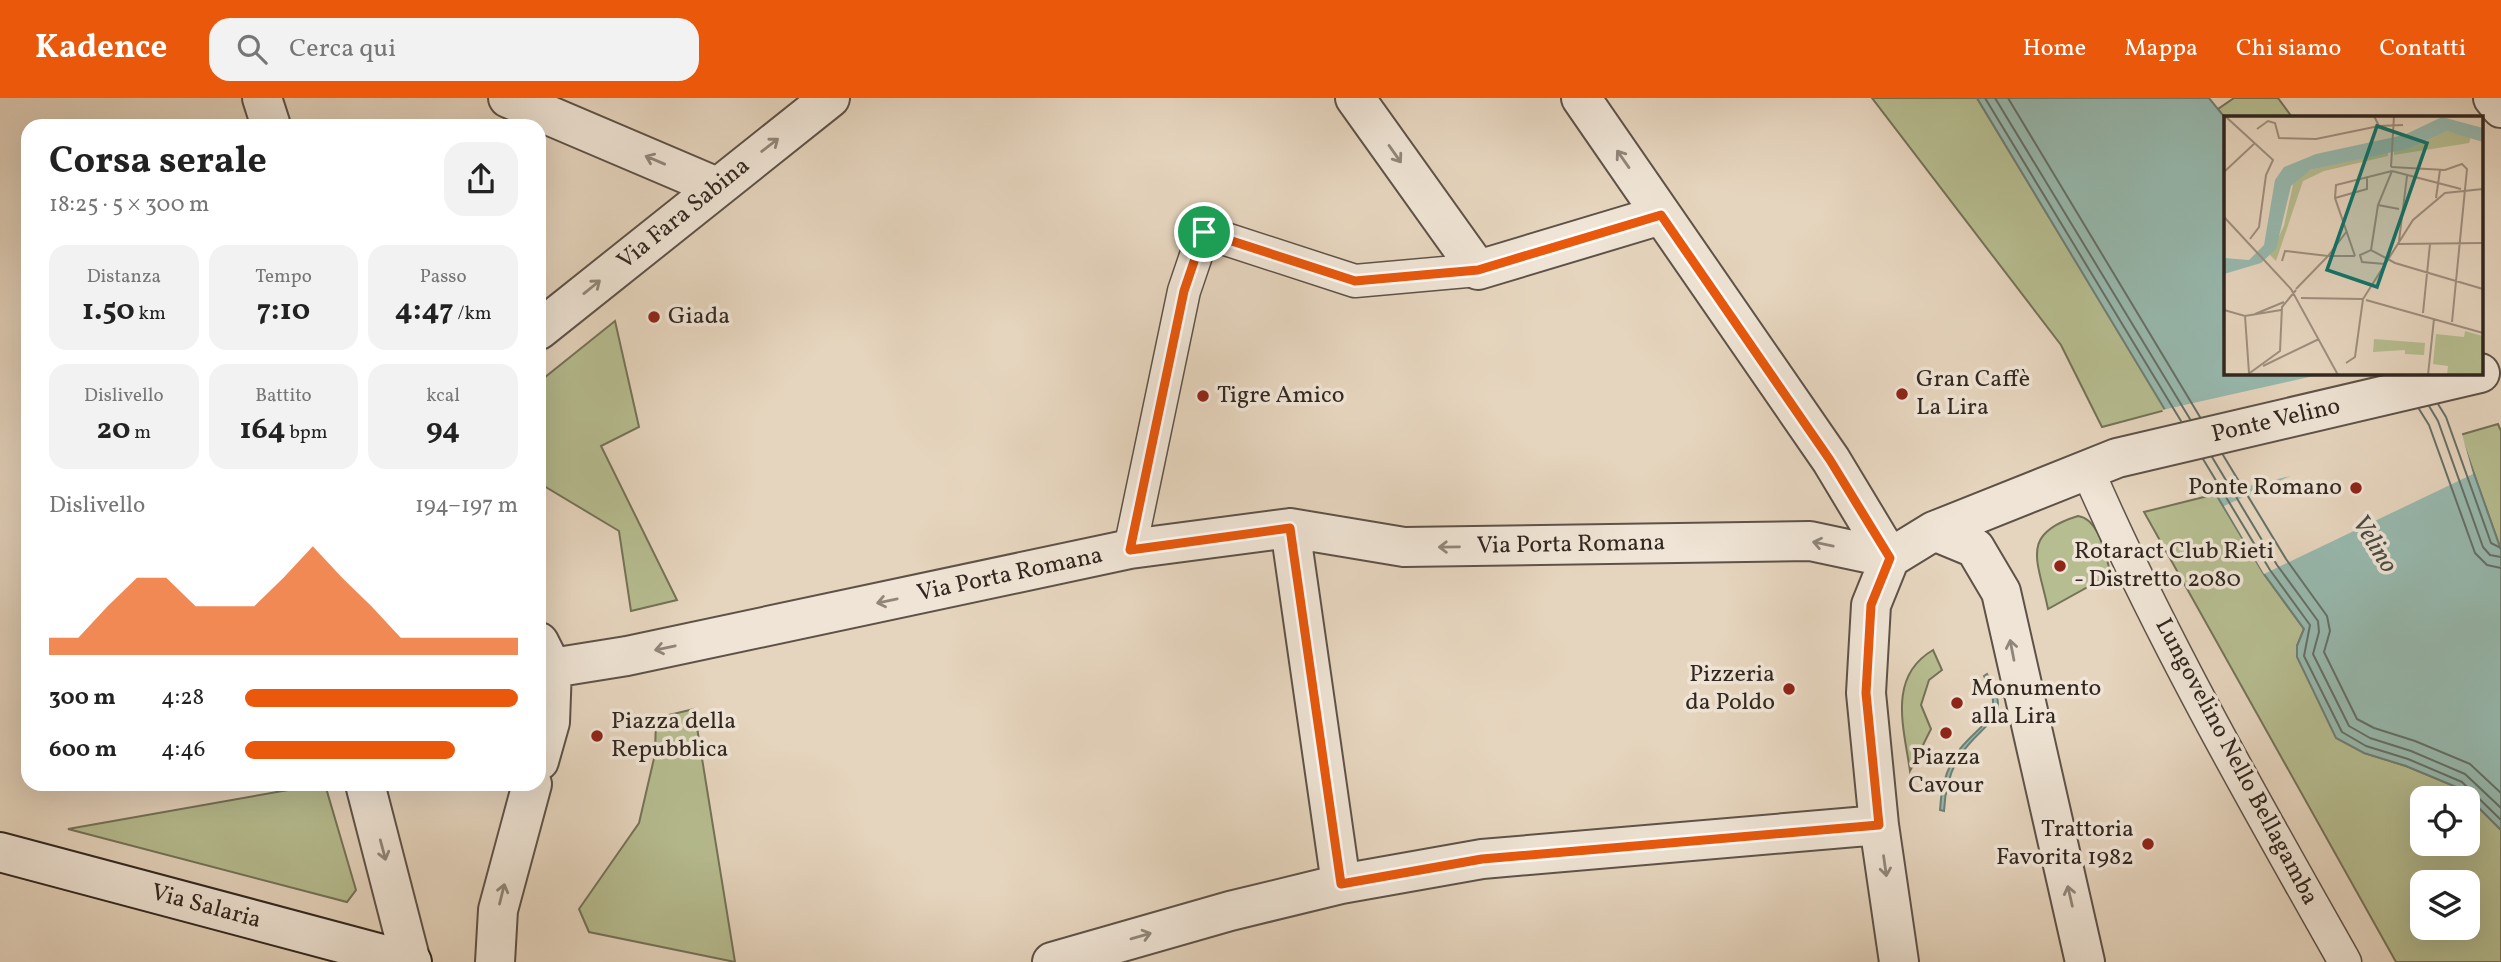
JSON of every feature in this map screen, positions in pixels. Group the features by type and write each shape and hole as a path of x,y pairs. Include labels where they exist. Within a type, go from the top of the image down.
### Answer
{"street":[{"path":"262,98 269,119"},
{"path":"508,98 717,187"},
{"name":"Via Fara Sabina","path":"546,324 830,98"},
{"path":"1355,98 1478,270 1661,215"},
{"path":"1581,98 1830,460 1890,558"},
{"path":"2493,98 2501,108"},
{"name":"Ponte Velino","path":"2102,463 2477,374"},
{"path":"1899,962 1879,825 1866,693 1871,605 1890,558 1934,531 2102,463"},
{"path":"1290,528 1341,884"},
{"name":"Via Porta Romana","path":"546,655 627,656 1130,550 1290,528 1405,547 1811,541 1890,558"},
{"path":"1934,531 1975,548 2001,592 2085,962"},
{"path":"546,668 550,722 546,736"},
{"path":"367,791 412,962"},
{"path":"495,962 498,910 530,791"},
{"path":"1052,962 1230,911 1341,884 1482,859 1879,825"},
{"name":"Via Salaria","path":"0,852 412,962"}],"lane":[{"path":"1130,550 1184,291 1204,232 1355,281 1478,270"},
{"name":"Lungovelino Nello Bellagamba","path":"2102,463 2110,523 2265,821 2345,962"}],"green space":[{"path":"1872,98 1977,98 2166,410 2102,427 2061,345"},
{"path":"2234,98 2278,98 2291,116 2224,116 2218,109"},
{"path":"615,321 639,427 601,446 677,600 631,611 619,531 546,487 546,376"},
{"path":"2498,424 2501,431 2501,550 2460,435"},
{"path":"2216,494 2264,574 2304,629 2297,646 2364,753 2406,766 2454,786 2410,786 2410,856 2480,856 2480,809 2501,830 2501,962 2396,962 2144,512"},
{"path":"2078,516 2092,524 2097,531 2111,574 2048,609 2038,563 2040,540 2059,523"},
{"path":"1933,650 1942,670 1929,680 1921,705 1931,729 1910,771 1903,721 1904,689 1909,674 1919,661"},
{"path":"694,709 735,962 589,932 579,909 639,823 655,754 656,718"},
{"path":"283,791 327,791 356,890 347,902 68,829"}],"water":[{"name":"Velino","path":"1977,98 2209,98 2224,117 2224,374 2428,374 2453,414 2501,550 2501,830 2480,809 2480,786 2454,786 2406,766 2364,753 2336,738 2297,657 2297,646 2304,629 2264,574"},
{"path":"1987,674 1995,689 1997,710 1954,766 1944,811 1940,810 1948,770 1960,749 1984,724 1993,710 1991,690 1984,676"}],"pier":[{"path":"2323,374 2432,374 2456,412 2473,474 2264,574 2224,506 2290,476 2212,495 2162,410"}],"place":[{"name":"Giada","path":"654,317"},
{"name":"Gran Caffè La Lira","path":"1902,394"},
{"name":"Tigre Amico","path":"1203,396"},
{"name":"Ponte Romano","path":"2356,488"},
{"name":"Rotaract Club Rieti - Distretto 2080","path":"2060,566"},
{"name":"Pizzeria da Poldo","path":"1789,689"},
{"name":"Monumento alla Lira","path":"1957,703"},
{"name":"Piazza Cavour","path":"1946,733"},
{"name":"Piazza della Repubblica","path":"597,736"},
{"name":"Trattoria Favorita 1982","path":"2148,844"}],"route":[{"path":"1661,215 1830,460 1890,558 1871,605 1866,693 1879,825 1482,859 1341,884 1290,528 1130,550 1184,291 1204,232 1355,281 1478,270 1661,215"}]}
